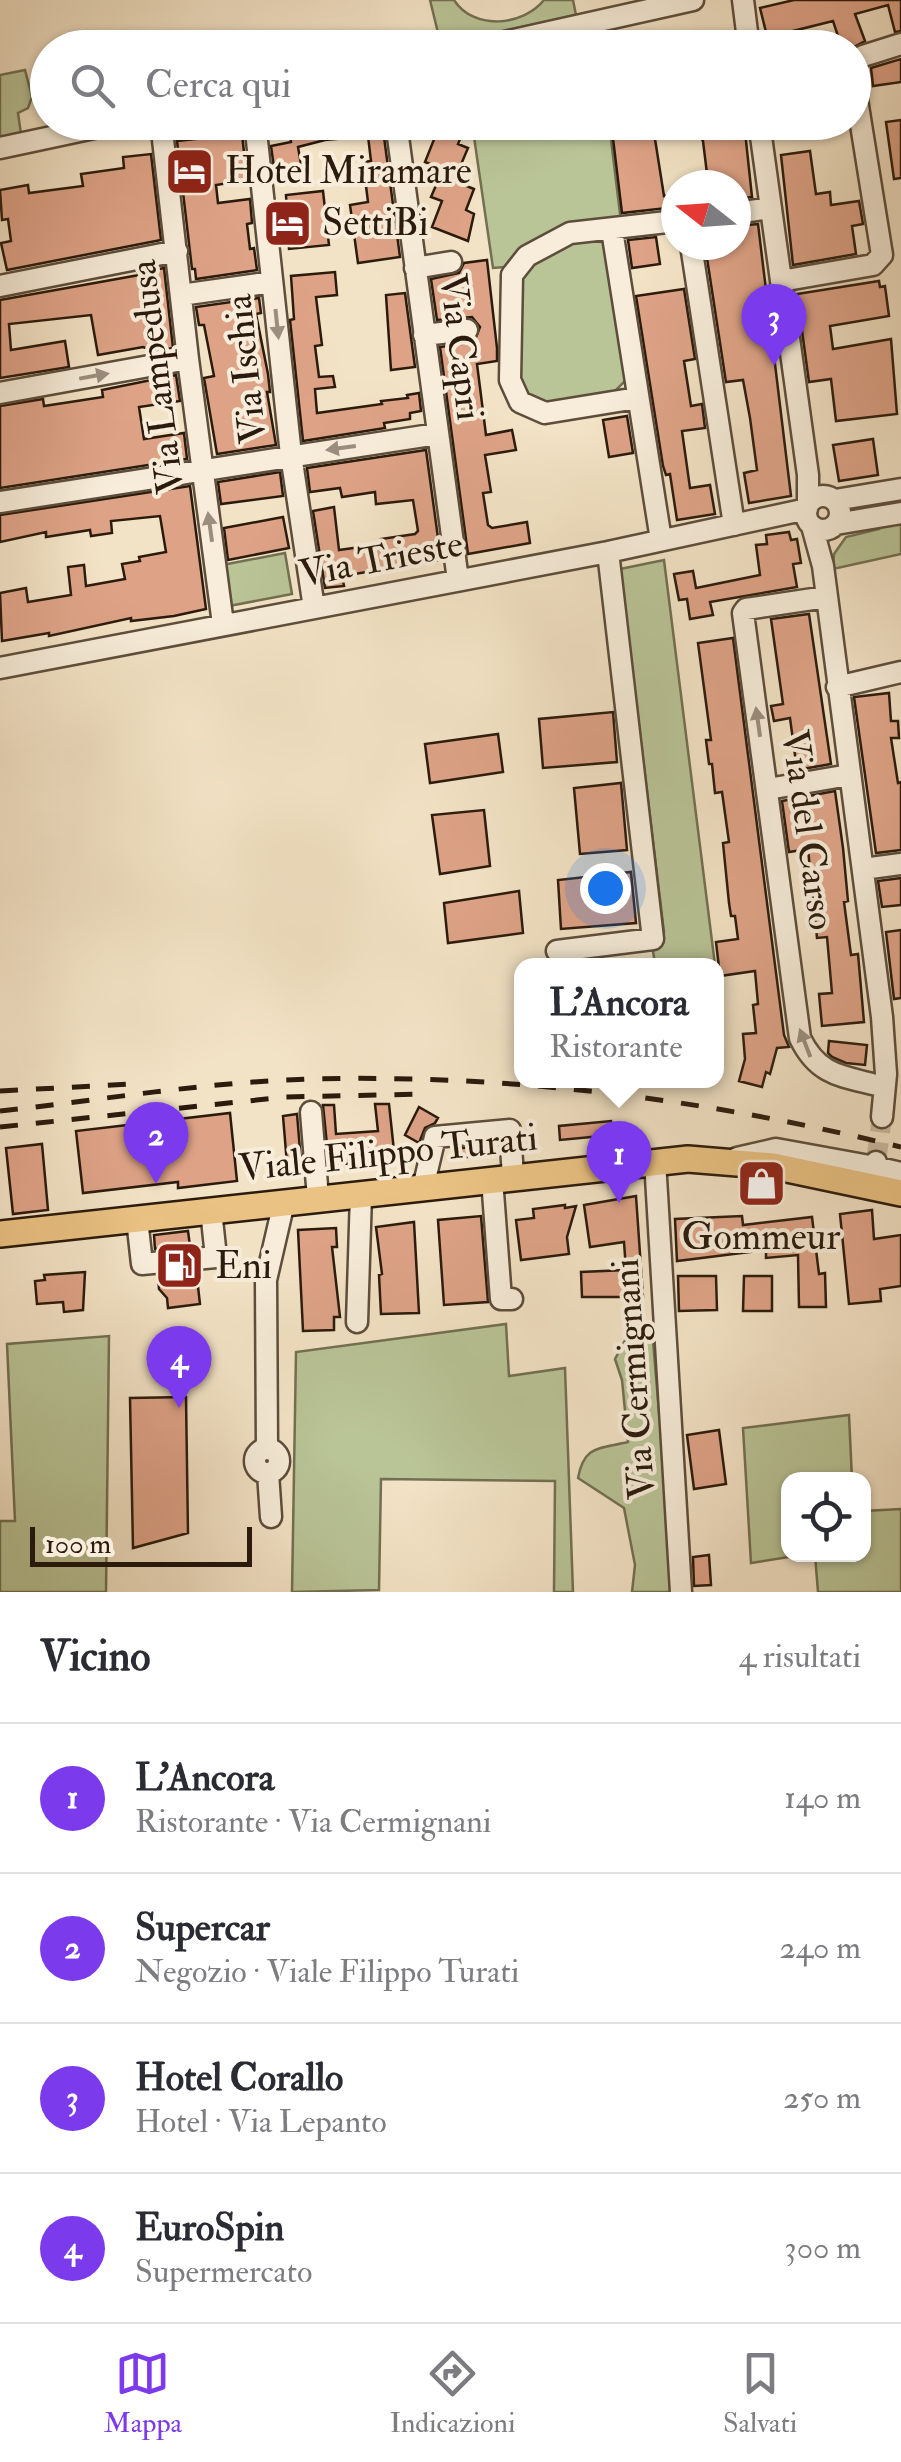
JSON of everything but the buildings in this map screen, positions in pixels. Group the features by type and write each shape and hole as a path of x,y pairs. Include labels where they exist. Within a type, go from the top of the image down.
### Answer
{"main road":[{"name":"Viale Filippo Turati","path":"0,1234 655,1161 726,1160 901,1192"}],"street":[{"path":"559,30 693,0"},
{"path":"744,0 748,30"},
{"path":"871,59 901,44"},
{"path":"0,148 38,140"},
{"name":"Via Lampedusa","path":"163,140 223,624"},
{"name":"Via Ischia","path":"257,140 291,455 314,608"},
{"name":"Via Capri","path":"398,140 458,580"},
{"path":"762,140 808,475 820,514 826,597 890,1094"},
{"path":"781,281 873,265 882,254 865,140"},
{"path":"751,211 771,208"},
{"path":"637,398 544,413 520,402 510,380 512,275 528,256 570,234 661,223"},
{"path":"612,230 660,540"},
{"path":"0,286 176,251"},
{"path":"693,260 734,525"},
{"path":"416,268 451,262"},
{"path":"181,295 272,282"},
{"path":"424,336 466,330"},
{"path":"0,393 188,359"},
{"path":"0,502 437,434"},
{"path":"820,514 901,488"},
{"path":"820,514 901,514"},
{"name":"Via Trieste","path":"0,668 734,525 820,514"},
{"path":"556,951 653,939 608,552"},
{"name":"Via del Carso","path":"826,597 746,608 742,614 800,1038 810,1058 822,1070 890,1094"},
{"path":"838,687 901,672"},
{"path":"768,789 850,775"},
{"path":"863,869 901,864"},
{"path":"311,1112 318,1198"},
{"path":"422,1188 435,1136 510,1130 503,1178 501,1299 512,1298"},
{"path":"726,1160 776,1149 876,1165 901,1173"},
{"name":"Via Cermignani","path":"655,1161 681,1592"},
{"path":"357,1322 360,1194"},
{"path":"272,1517 268,1473 275,1470 278,1458 266,1449 266,1280 284,1202"},
{"path":"137,1219 142,1264 216,1257 212,1210"}],"green space":[{"path":"430,0 454,0 474,17 499,21 524,15 544,0 573,0 576,15 508,30 437,30"},
{"path":"25,70 30,102 18,113 21,134 0,138 0,75"},
{"path":"474,140 611,140 621,222 558,230 505,267 493,268"},
{"path":"606,236 630,376 615,391 537,404 516,383 515,276 556,245"},
{"path":"901,520 901,554 833,569 834,554 846,537 879,529 879,523"},
{"path":"285,553 292,594 229,606 222,565"},
{"path":"664,560 714,958 654,958 652,946 664,932 620,569"},
{"path":"506,1324 509,1376 565,1368 573,1592 554,1592 555,1481 381,1479 379,1590 292,1592 296,1352"},
{"path":"631,1329 652,1329 674,1592 632,1592 635,1565 624,1508 578,1478 584,1459 594,1450 628,1442 622,1380 615,1359"},
{"path":"109,1336 106,1592 0,1592 0,1521 15,1521 7,1344"},
{"path":"849,1415 852,1472 781,1472 781,1558 751,1563 743,1428"},
{"path":"901,1509 901,1592 818,1592 816,1562 871,1562 871,1511"}],"tunnel":[{"path":"876,1162 882,1117"}],"railway":[{"path":"0,1111 309,1079 514,1085"},
{"path":"0,1091 132,1084"},
{"path":"555,1088 754,1115 901,1147"},
{"path":"0,1127 286,1097 423,1094"}],"place":[{"name":"Hotel Miramare","path":"190,171"},
{"name":"SettiBi","path":"287,223"},
{"name":"Hotel Corallo","path":"774,366"},
{"name":"Gommeur","path":"761,1183"},
{"name":"Supercar","path":"156,1184"},
{"name":"L'Ancora","path":"619,1203"},
{"name":"Eni","path":"180,1266"},
{"name":"EuroSpin","path":"179,1408"}]}
